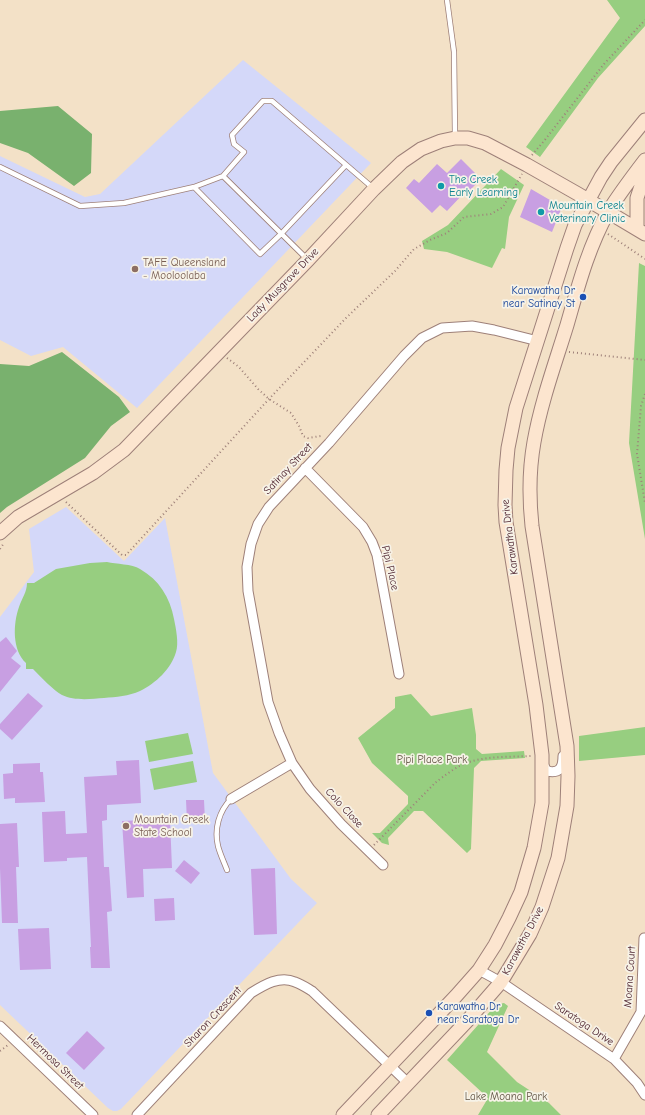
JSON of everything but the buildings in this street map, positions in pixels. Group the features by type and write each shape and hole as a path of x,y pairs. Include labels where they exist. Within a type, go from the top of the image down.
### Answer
{"main road":[{"name":"Karawatha Drive","path":"343,1115 479,970 506,925 521,892 534,848 542,803 538,759 536,705 509,540 505,505 508,448 516,408 575,225 611,162 645,120"},
{"name":"Lady Musgrave Drive","path":"0,533 18,517 93,473 124,450 308,260 374,189 402,162 421,148 455,138 477,140 527,165 589,200 641,232"},
{"name":"Karawatha Drive","path":"378,1115 468,1020 501,982 530,934 542,907 558,858 567,806 567,746 533,534 530,499 534,442 541,412 593,243 609,212 642,164"},
{"path":"641,232 637,198 642,183 642,164"}],"street":[{"name":"Satinay Street","path":"292,763 268,702 248,591 247,567 251,544 258,524 269,508 404,356 422,338 442,328 472,326 538,341"},
{"name":"Pipi Place","path":"305,468 363,527 372,542 377,556 399,674"},
{"path":"538,759 547,771 550,772 557,771 563,764 560,733 563,717"},
{"path":"231,799 292,763"},
{"name":"Colo Close","path":"292,763 310,789 341,824 383,865"},
{"name":"Moana Court","path":"614,1059 641,1012 644,938"},
{"name":"Karawatha Drive","path":"479,970 501,982"},
{"name":"Sharon Crescent","path":"137,1115 251,993 268,983 280,980 294,981 312,991 408,1083"},
{"name":"Saratoga Drive","path":"501,982 614,1059 637,1083 645,1095"},
{"name":"Hermosa Street","path":"0,1026 93,1115"}],"lane":[{"path":"447,0 454,52 455,138"},
{"path":"0,167 80,206 124,202 194,187 224,176 244,152 234,144 232,136 263,101 272,101 374,189"},
{"path":"194,187 260,254 281,234 346,165"},
{"path":"224,176 308,260"},
{"path":"227,870 218,847 216,836 220,815 226,804 231,799"}],"path":[{"path":"66,502 122,555 126,555 269,399 414,249 447,233 464,217 491,214 503,207 532,154 544,141 604,64 645,20"},
{"path":"218,352 239,367 269,399 291,413 303,436 308,438 321,436 329,442"},
{"path":"559,352 645,360"},
{"path":"645,394 636,454 645,503"},
{"path":"369,851 435,783 446,774 467,762 480,759 538,759"},
{"path":"0,1051 9,1045"}],"shaded area":[{"name":"TAFE Queensland - Mooloolaba","path":"243,60 371,163 137,408 63,347 31,356 0,340 0,156 85,197 100,194"},
{"name":"Mountain Creek State School","path":"66,507 124,561 165,518 213,773 291,879 317,903 121,1109 117,1111 113,1111 108,1108 0,1005 0,617 34,572 29,529"}],"green space":[{"path":"607,0 645,0 645,26 598,78 540,157 526,147 620,18"},
{"path":"58,106 92,134 91,173 74,186 28,153 0,143 0,111"},
{"path":"501,169 524,185 509,217 505,249 502,248 492,268 447,252 424,249 422,241 448,225"},
{"path":"639,263 645,266 645,539 629,443"},
{"path":"62,352 119,397 130,412 111,426 85,458 7,507 0,513 0,364 29,366"},
{"path":"107,562 137,567 153,578 163,590 170,603 176,627 176,652 167,670 152,684 136,693 104,698 83,699 67,697 55,690 33,669 26,669 26,663 21,658 18,651 15,636 19,607 27,583 34,583 56,569 90,563"},
{"name":"Pipi Place Park","path":"411,694 431,716 472,708 476,735 476,749 482,754 524,751 525,758 481,761 474,768 471,849 467,853 423,811 414,811 388,838 389,845 382,843 372,833 380,833 408,804 408,796 372,763 358,738 395,708 395,697"},
{"path":"645,727 645,755 579,761 579,736"},
{"path":"188,733 193,754 149,762 145,741"},
{"path":"193,761 197,782 154,790 150,769"},
{"name":"Lake Moana Park","path":"504,1003 508,1006 487,1052 517,1082 549,1103 561,1115 478,1115 488,1098 447,1060 494,1007"}],"place":[{"name":"The Creek Early Learning","path":"441,186"},
{"name":"Mountain Creek Veterinary Clinic","path":"541,212"},
{"name":"TAFE Queensland - Mooloolaba","path":"135,269"},
{"name":"Karawatha Dr near Satinay St","path":"583,297"},
{"name":"Mountain Creek State School","path":"126,826"},
{"name":"Karawatha Dr near Saratoga Dr","path":"429,1013"}]}
